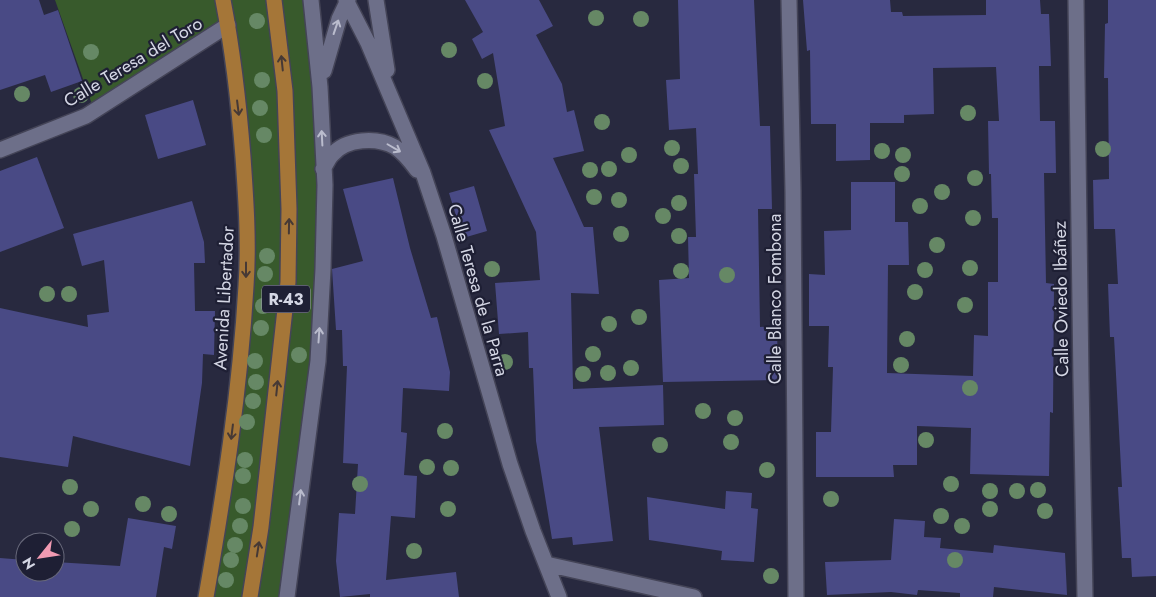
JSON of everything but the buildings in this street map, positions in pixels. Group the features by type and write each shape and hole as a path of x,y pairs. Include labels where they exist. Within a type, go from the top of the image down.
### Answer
{"main road":[{"name":"Avenida Libertador","path":"206,597 224,492 236,402 246,284 246,200 240,124 228,25 223,0"},
{"name":"R-43","path":"250,597 261,527 288,282 289,208 285,91 274,0"}],"street":[{"name":"R-43","path":"287,597 318,361 323,269 325,184 320,87 311,0"},
{"path":"376,0 382,47 394,103"},
{"name":"Calle Blanco Fombona","path":"789,0 793,191 796,597"},
{"name":"Calle Oviedo Ibáñez","path":"1076,0 1085,597"},
{"path":"320,87 332,38 347,1"},
{"name":"Calle Teresa de la Parra","path":"347,1 368,43 427,184 444,236 510,464 559,597"},
{"name":"Calle Teresa del Toro","path":"0,150 86,116 228,25"},
{"path":"323,169 332,155 341,148 368,141 381,142 396,148 417,169 427,184"},
{"path":"546,564 694,597"}],"green space":[{"path":"55,0 221,0 226,24 94,110"},
{"path":"223,0 311,0 323,269 287,597 206,597 247,284"}]}
